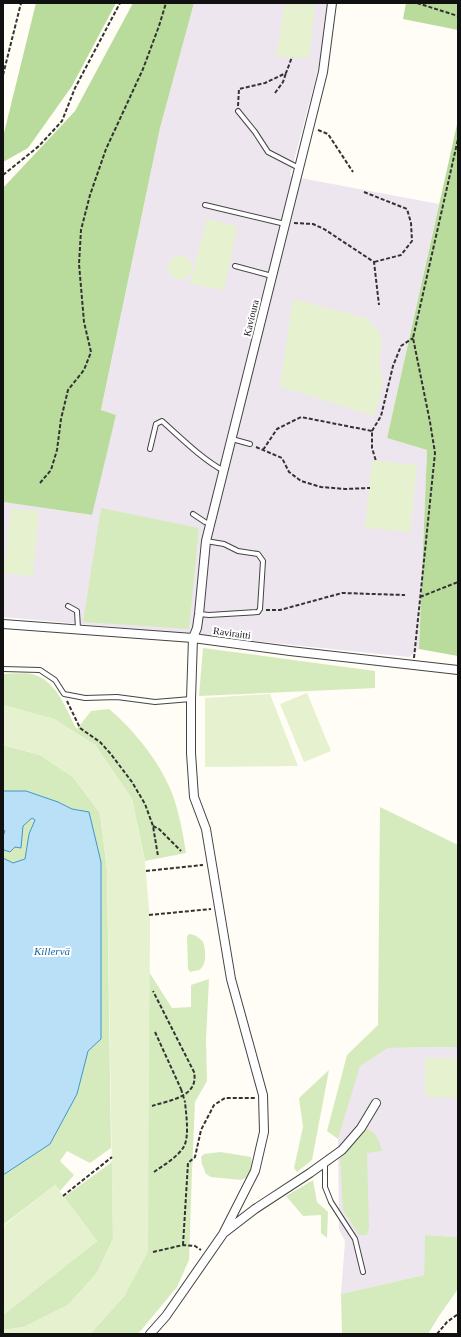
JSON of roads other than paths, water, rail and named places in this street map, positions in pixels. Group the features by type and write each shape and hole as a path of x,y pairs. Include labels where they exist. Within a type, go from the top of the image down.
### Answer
{"street":[{"name":"Kavioura","path":"223,1234 255,1171 264,1132 263,1095 231,979 206,829 194,797 191,753 193,638 197,628 199,614 206,541 323,72 332,3"},
{"name":"Raviraitti","path":"3,624 193,638 290,651 458,670"},
{"path":"150,1334 166,1316 223,1234 255,1209 325,1163 342,1150 361,1128 376,1103"}],"lane":[{"path":"238,111 255,132 268,152 299,168"},
{"path":"205,205 286,224"},
{"path":"235,266 272,276"},
{"path":"150,449 156,424 162,421 198,452 224,471"},
{"path":"232,439 250,444"},
{"path":"193,514 210,524"},
{"path":"199,614 209,615 258,612 260,609 263,561 258,554 238,551 224,544 206,541"},
{"path":"68,606 77,611 78,629"},
{"path":"3,669 40,670 55,680 64,694 85,698 117,697 155,702 191,699"},
{"path":"325,1163 325,1187 331,1202 354,1239 364,1272"}],"water":[{"name":"Killervä","path":"3,791 26,791 58,802 72,809 89,812 101,862 101,1039 88,1051 77,1094 50,1144 3,1175 3,858 13,863 25,859 29,834 35,820 32,818 23,826 21,848 15,847 10,852 4,850 3,836 5,831 3,829"}]}
